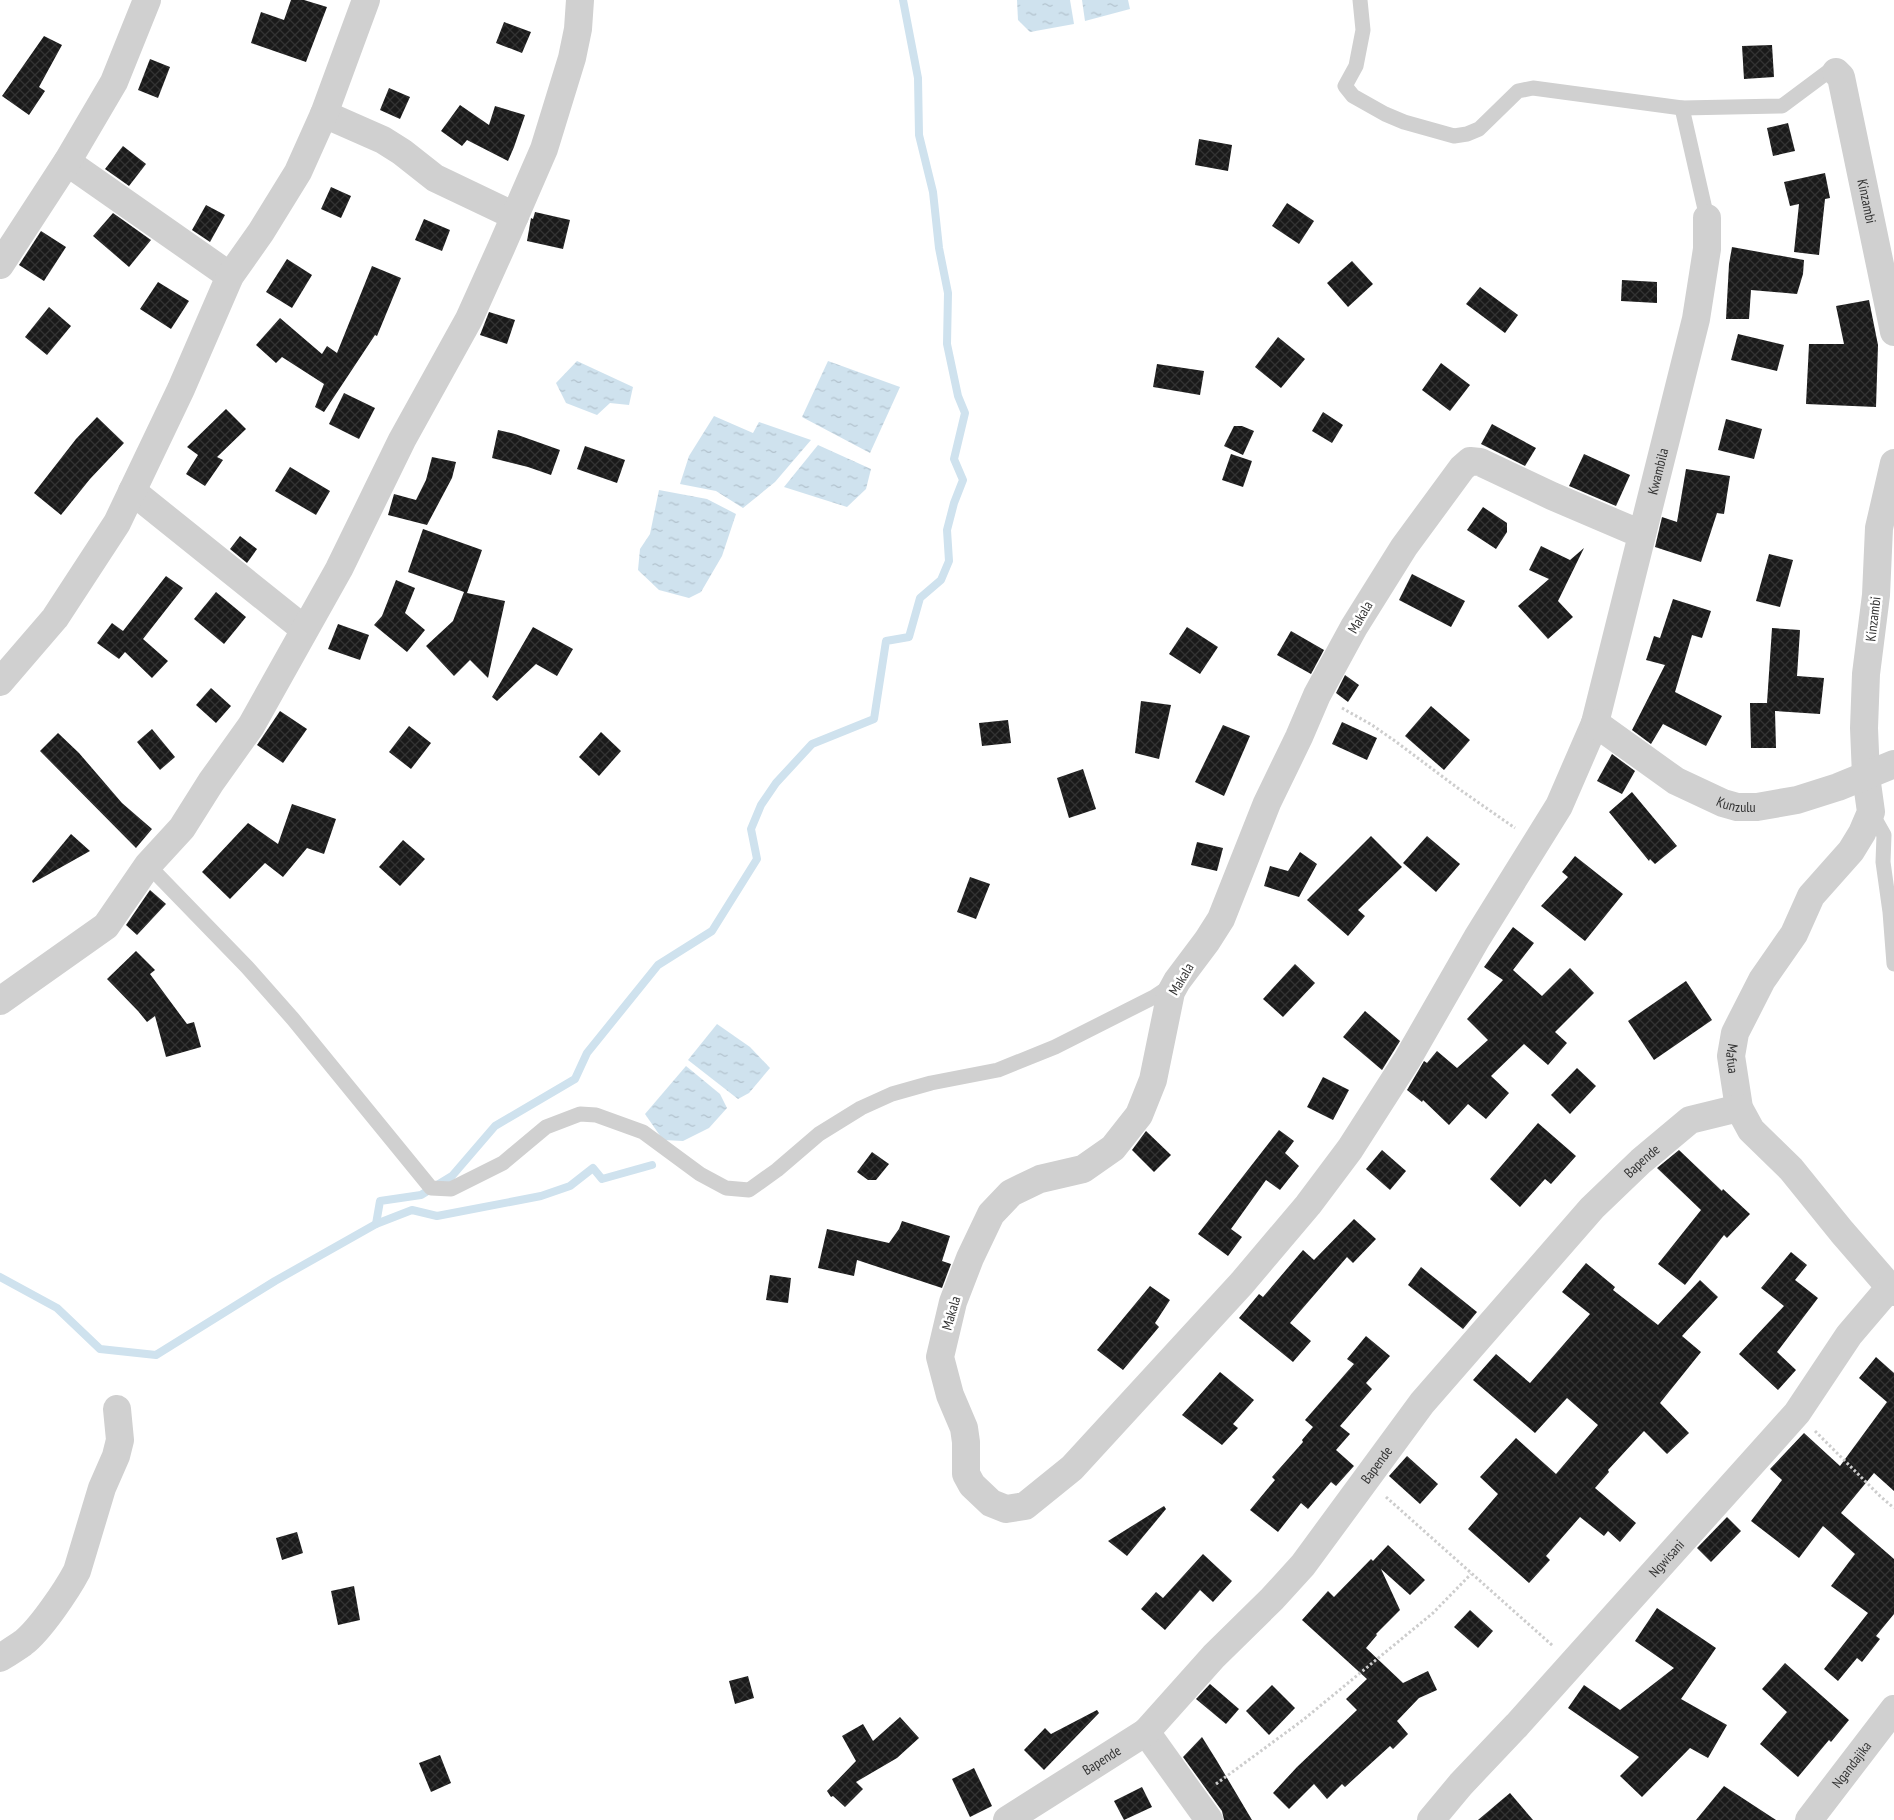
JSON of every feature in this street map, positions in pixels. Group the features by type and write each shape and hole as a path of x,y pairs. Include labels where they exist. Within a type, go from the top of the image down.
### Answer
{"street":[{"path":"0,264 67,162 114,82 147,0"},
{"path":"3,673 55,618 117,523 181,390 230,276 262,232 298,172 324,114 366,0"},
{"path":"0,1001 106,926 148,865 182,828 211,782 251,726 339,569 402,440 469,319 544,149 572,58 578,28 580,0"},
{"name":"Kinzambi","path":"1836,72 1841,78 1894,332"},
{"path":"324,114 383,140 402,152 435,178 515,216"},
{"path":"67,162 230,276"},
{"name":"Kwambila","path":"1595,722 1696,319 1707,249 1707,218"},
{"name":"Makala","path":"1595,722 1559,806 1477,938 1407,1060 1356,1141 1308,1206 1242,1283 1072,1468 1026,1506 1006,1509 991,1503 972,1485 966,1474 964,1428 950,1395 940,1357 953,1302 970,1258 991,1214 1011,1193 1040,1179 1083,1169 1113,1148 1139,1115 1153,1080 1171,992 1221,919 1267,803 1317,695 1378,586 1404,547 1462,468 1470,461 1480,462 1552,496 1641,534"},
{"name":"Kinzambi","path":"1866,776 1864,728 1866,674 1876,595 1879,528 1894,463"},
{"path":"132,491 304,629"},
{"name":"Kunzulu","path":"1595,722 1676,781 1723,803 1737,807 1757,807 1797,800 1866,776 1894,764"},
{"path":"1866,776 1871,812"},
{"name":"Mafua","path":"1871,812 1862,833 1851,851 1811,896 1794,934 1762,980 1735,1033 1731,1056 1738,1108 1751,1130 1791,1169 1842,1232 1893,1286"},
{"name":"Bapende","path":"1007,1820 1146,1732 1214,1656 1272,1599 1303,1565 1365,1478 1422,1403 1592,1208 1641,1161 1690,1120 1738,1108"},
{"name":"Ngwisani","path":"1431,1820 1461,1784 1573,1663 1797,1413 1848,1335 1893,1286"},
{"path":"0,1658 23,1643 33,1633 70,1584 77,1571 102,1488 116,1456 120,1440 117,1409"},
{"name":"Ngandajika","path":"1809,1820 1894,1709"},
{"path":"1146,1732 1202,1810"}],"lane":[{"path":"1360,0 1364,30 1356,66 1345,86 1353,96 1404,122 1454,136 1467,134 1479,129 1518,91 1533,88 1682,108 1782,106 1830,71 1836,72"},
{"path":"1682,108 1707,218"},
{"path":"1871,812 1884,835 1883,862 1890,912 1894,964"},
{"path":"148,865 247,967 294,1019 431,1188 451,1189 503,1163 546,1127 580,1114 596,1115 643,1132 700,1174 726,1188 750,1190 819,1134 861,1108 892,1094 931,1083 998,1070 1055,1047 1154,997 1177,981"}],"path":[{"path":"1317,695 1372,725 1536,843"},
{"path":"1797,1413 1880,1497 1894,1508"},
{"path":"1365,1478 1573,1663"},
{"path":"1202,1810 1303,1720 1433,1613 1471,1574"}],"water":[{"path":"1017,0 1070,0 1074,24 1030,32 1018,20"},
{"path":"1082,0 1128,0 1130,9 1085,21"},
{"path":"577,361 633,387 629,405 610,403 597,415 566,403 556,383"},
{"path":"828,361 900,387 870,453 802,417"},
{"path":"714,416 753,433 759,422 811,440 775,482 743,508 716,491 680,484 689,456"},
{"path":"818,445 871,469 866,489 847,507 784,487"},
{"path":"659,490 707,499 736,514 722,556 701,592 689,598 659,590 638,570 640,549 650,534"},
{"path":"717,1024 750,1047 770,1068 749,1093 738,1099 688,1060"},
{"path":"686,1066 720,1094 727,1108 709,1128 683,1141 663,1140 645,1114"}],"building":[{"path":"291,0 304,0 327,7 306,62 251,43 261,12 284,20"},
{"path":"504,22 531,32 522,53 496,43"},
{"path":"44,36 62,45 39,87 45,91 29,115 2,96"},
{"path":"1772,45 1774,77 1744,79 1742,46"},
{"path":"150,59 170,67 158,98 138,90"},
{"path":"389,88 410,97 400,119 380,110"},
{"path":"460,105 489,125 495,106 525,115 508,161 467,140 462,146 441,131"},
{"path":"1788,123 1795,151 1773,156 1767,128"},
{"path":"1199,139 1232,145 1228,171 1195,165"},
{"path":"123,146 146,164 129,186 105,169"},
{"path":"1825,173 1830,198 1825,199 1819,255 1794,252 1799,204 1790,206 1784,182"},
{"path":"331,187 351,196 341,218 321,209"},
{"path":"1287,203 1314,221 1299,244 1272,226"},
{"path":"206,205 225,215 210,242 192,230"},
{"path":"535,212 570,220 563,249 527,241 531,218 533,219"},
{"path":"113,213 151,240 129,267 93,236"},
{"path":"424,219 450,230 442,251 415,240"},
{"path":"41,231 66,247 44,281 19,265"},
{"path":"1732,247 1804,260 1803,274 1797,294 1751,290 1749,319 1726,319 1729,264"},
{"path":"287,259 312,275 292,308 266,292"},
{"path":"1352,261 1373,284 1348,307 1327,283"},
{"path":"372,266 401,278 377,336 375,335 324,412 315,407 324,384 282,357 276,363 256,345 280,318 322,354 327,346 337,353"},
{"path":"1622,280 1657,282 1657,303 1621,301"},
{"path":"158,282 189,301 171,329 140,309"},
{"path":"1480,287 1518,315 1505,333 1466,304"},
{"path":"1869,300 1878,345 1876,407 1806,404 1809,344 1844,344 1836,306"},
{"path":"49,307 71,326 47,355 25,337"},
{"path":"489,312 515,320 507,344 480,335"},
{"path":"1738,334 1784,345 1777,371 1731,360"},
{"path":"1278,337 1305,359 1281,388 1255,367"},
{"path":"1441,363 1470,385 1450,411 1422,390"},
{"path":"1157,364 1204,371 1200,395 1153,387"},
{"path":"344,393 375,408 359,439 329,424"},
{"path":"226,409 246,429 217,457 223,460 205,486 186,474 198,455 187,447"},
{"path":"1323,412 1343,425 1332,443 1312,431"},
{"path":"97,417 124,443 90,479 61,515 34,493 76,439"},
{"path":"1726,419 1762,429 1754,459 1718,450"},
{"path":"1492,424 1536,448 1525,466 1481,444"},
{"path":"1234,426 1242,426 1254,431 1243,455 1224,446"},
{"path":"498,430 560,450 551,475 492,458"},
{"path":"585,446 625,460 617,483 577,469"},
{"path":"1231,454 1252,461 1243,487 1222,480"},
{"path":"1584,454 1630,475 1616,506 1569,486"},
{"path":"432,457 456,462 452,478 427,525 388,515 394,494 416,500 426,480"},
{"path":"290,467 330,491 316,515 275,491"},
{"path":"1686,469 1730,476 1724,514 1717,513 1701,562 1655,547 1662,517 1677,522"},
{"path":"1483,507 1507,523 1507,532 1496,549 1467,530"},
{"path":"423,529 482,550 467,593 505,601 488,678 470,660 454,676 426,646 453,621 464,592 408,572"},
{"path":"240,536 257,549 247,563 230,549"},
{"path":"1541,546 1570,560 1584,548 1558,601 1573,617 1548,639 1518,606 1549,579 1529,570"},
{"path":"1769,554 1793,560 1780,607 1756,601"},
{"path":"1412,574 1465,601 1451,627 1399,600"},
{"path":"166,576 183,588 143,639 168,661 152,678 125,652 119,659 97,643 112,623 123,631"},
{"path":"396,580 415,588 405,613 425,630 407,652 374,625 382,616"},
{"path":"216,592 246,617 224,644 194,619"},
{"path":"1673,599 1711,611 1702,638 1692,635 1675,692 1722,716 1706,746 1663,724 1651,744 1632,730 1665,665 1646,660 1654,636 1660,638"},
{"path":"338,624 369,635 360,660 328,649"},
{"path":"533,627 573,649 557,676 536,664 497,701 492,697"},
{"path":"1187,627 1218,647 1200,674 1169,654"},
{"path":"1772,628 1800,630 1797,676 1824,678 1820,714 1775,711 1776,748 1751,748 1750,703 1767,703"},
{"path":"1291,631 1324,650 1311,674 1277,655"},
{"path":"1345,675 1359,685 1348,702 1336,693"},
{"path":"211,688 231,706 216,723 196,705"},
{"path":"1141,701 1171,705 1159,759 1135,753"},
{"path":"1431,706 1470,740 1444,770 1405,736"},
{"path":"280,711 307,729 283,763 257,745"},
{"path":"1008,720 1011,743 982,746 979,723"},
{"path":"1342,722 1377,738 1367,760 1332,744"},
{"path":"1223,725 1250,736 1224,796 1195,782"},
{"path":"409,726 431,743 411,769 389,752"},
{"path":"152,729 175,757 160,770 137,742"},
{"path":"601,732 621,751 599,776 579,757"},
{"path":"58,733 79,753 122,803 152,829 136,848 40,751"},
{"path":"1612,754 1635,771 1622,794 1597,781"},
{"path":"1083,769 1096,809 1069,818 1057,778"},
{"path":"1632,792 1677,846 1655,864 1650,859 1649,861 1609,812"},
{"path":"292,804 336,819 324,854 307,848 283,877 265,863 230,899 202,872 248,823 278,844"},
{"path":"71,834 90,851 33,883 32,881"},
{"path":"1371,836 1402,867 1358,910 1365,916 1348,936 1307,900"},
{"path":"1427,836 1460,864 1436,892 1403,863"},
{"path":"403,840 425,859 400,886 379,867"},
{"path":"1197,842 1223,848 1217,871 1191,865"},
{"path":"1300,852 1317,864 1299,897 1264,886 1270,866 1288,871"},
{"path":"1575,856 1623,894 1585,941 1541,906 1568,877 1562,872"},
{"path":"970,877 990,884 976,919 957,912"},
{"path":"150,890 166,904 137,935 126,925"},
{"path":"1513,927 1534,943 1513,970 1542,996 1570,968 1594,993 1555,1032 1567,1043 1548,1065 1524,1044 1491,1076 1509,1093 1486,1119 1468,1104 1449,1125 1423,1100 1422,1102 1407,1090 1424,1061 1427,1063 1437,1051 1457,1068 1488,1040 1467,1019 1503,980 1484,967"},
{"path":"136,951 155,970 150,974 187,1024 194,1022 201,1047 166,1057 155,1016 147,1022 107,979"},
{"path":"1295,964 1315,983 1283,1017 1263,999"},
{"path":"1686,981 1712,1020 1654,1060 1628,1021"},
{"path":"1365,1011 1400,1041 1382,1070 1343,1037"},
{"path":"1577,1068 1596,1086 1570,1114 1551,1095"},
{"path":"1323,1077 1349,1090 1333,1120 1307,1107"},
{"path":"1538,1123 1576,1156 1551,1184 1545,1179 1520,1207 1490,1179"},
{"path":"1279,1130 1294,1141 1285,1153 1299,1166 1280,1190 1266,1180 1231,1229 1242,1237 1228,1256 1198,1234"},
{"path":"1146,1131 1171,1155 1154,1172 1132,1150"},
{"path":"1382,1150 1406,1171 1390,1190 1366,1169"},
{"path":"1679,1150 1722,1191 1723,1189 1750,1214 1727,1238 1724,1235 1685,1285 1658,1264 1701,1210 1657,1168"},
{"path":"872,1152 889,1164 876,1180 868,1180 857,1172"},
{"path":"1354,1219 1376,1239 1353,1263 1347,1257 1290,1323 1311,1341 1293,1362 1239,1318 1259,1294 1263,1297 1303,1250 1314,1260"},
{"path":"902,1221 950,1236 942,1261 951,1264 942,1288 857,1260 854,1276 818,1268 827,1229 889,1243"},
{"path":"1791,1252 1807,1265 1795,1280 1818,1298 1777,1352 1796,1370 1778,1390 1739,1354 1784,1306 1761,1288"},
{"path":"1586,1263 1615,1287 1613,1290 1658,1325 1700,1280 1718,1297 1682,1336 1701,1352 1660,1403 1689,1433 1667,1454 1644,1431 1608,1470 1609,1472 1595,1488 1636,1523 1620,1542 1608,1531 1604,1536 1580,1517 1546,1556 1550,1560 1529,1583 1468,1529 1498,1494 1480,1477 1516,1438 1556,1474 1598,1425 1567,1398 1535,1433 1473,1380 1496,1354 1530,1383 1590,1314 1562,1292"},
{"path":"1421,1267 1477,1312 1463,1329 1408,1285"},
{"path":"770,1275 791,1278 788,1303 766,1300"},
{"path":"1150,1286 1170,1300 1155,1323 1159,1327 1123,1370 1097,1350"},
{"path":"1366,1336 1390,1356 1366,1383 1372,1389 1340,1426 1350,1434 1336,1450 1354,1466 1336,1486 1331,1482 1308,1509 1301,1503 1278,1532 1250,1510 1275,1480 1272,1477 1303,1442 1302,1440 1313,1427 1305,1420 1354,1364 1347,1359"},
{"path":"1876,1357 1894,1373 1894,1491 1874,1473 1841,1513 1894,1559 1894,1614 1876,1636 1880,1639 1862,1662 1857,1658 1838,1681 1824,1669 1868,1613 1831,1586 1855,1554 1823,1526 1799,1558 1751,1521 1782,1480 1770,1469 1804,1433 1840,1466 1887,1402 1859,1378"},
{"path":"1220,1372 1254,1400 1233,1424 1238,1428 1222,1445 1182,1415"},
{"path":"1407,1456 1438,1484 1420,1504 1389,1476"},
{"path":"1164,1506 1166,1509 1127,1556 1108,1541"},
{"path":"1727,1517 1741,1531 1711,1562 1697,1548"},
{"path":"297,1532 303,1553 282,1560 276,1538"},
{"path":"1388,1545 1425,1580 1410,1595 1381,1569 1400,1610 1376,1634 1366,1648 1403,1683 1428,1671 1437,1690 1419,1698 1397,1721 1408,1734 1393,1749 1390,1746 1345,1787 1342,1784 1327,1799 1314,1784 1289,1809 1273,1793 1297,1767 1357,1710 1346,1699 1367,1679 1302,1620 1328,1591 1334,1597 1371,1559 1373,1561"},
{"path":"1203,1554 1232,1581 1213,1602 1200,1590 1165,1630 1141,1609 1156,1592 1163,1598"},
{"path":"354,1586 360,1620 338,1625 331,1591"},
{"path":"1657,1608 1716,1648 1681,1699 1727,1725 1708,1758 1690,1748 1642,1797 1620,1776 1639,1757 1568,1708 1584,1685 1620,1710 1674,1668 1635,1641"},
{"path":"1470,1610 1493,1631 1478,1648 1454,1627"},
{"path":"1785,1663 1849,1720 1831,1742 1829,1740 1798,1777 1760,1744 1787,1712 1762,1689"},
{"path":"748,1676 754,1698 735,1704 729,1681"},
{"path":"1210,1684 1239,1709 1226,1724 1196,1699"},
{"path":"1272,1685 1295,1708 1269,1735 1246,1711"},
{"path":"1097,1710 1099,1713 1044,1770 1024,1750 1045,1728 1051,1734"},
{"path":"900,1717 919,1738 897,1758 856,1782 863,1789 845,1807 833,1796 831,1797 827,1791 856,1761 842,1736 863,1724 873,1741"},
{"path":"1202,1737 1252,1820 1224,1820 1222,1811 1183,1757"},
{"path":"440,1755 451,1783 431,1792 419,1763"},
{"path":"974,1768 992,1806 970,1817 952,1779"},
{"path":"1724,1786 1776,1820 1696,1820"},
{"path":"1142,1787 1152,1807 1124,1820 1114,1801"},
{"path":"1510,1793 1533,1820 1478,1820"}],"waterway":[{"path":"0,1277 57,1308 100,1349 156,1355 275,1281 376,1224 380,1201 421,1195 452,1176 495,1126 575,1079 587,1053 658,965 712,931 757,859 751,829 761,805 776,783 812,744 874,719 886,641 909,637 920,598 941,580 949,561 947,530 954,503 963,480 954,459 965,413 958,396 947,344 948,293 939,248 933,192 919,135 918,78 903,0"},
{"path":"376,1224 412,1210 437,1216 541,1196 570,1186 593,1168 602,1179 652,1165"}]}
